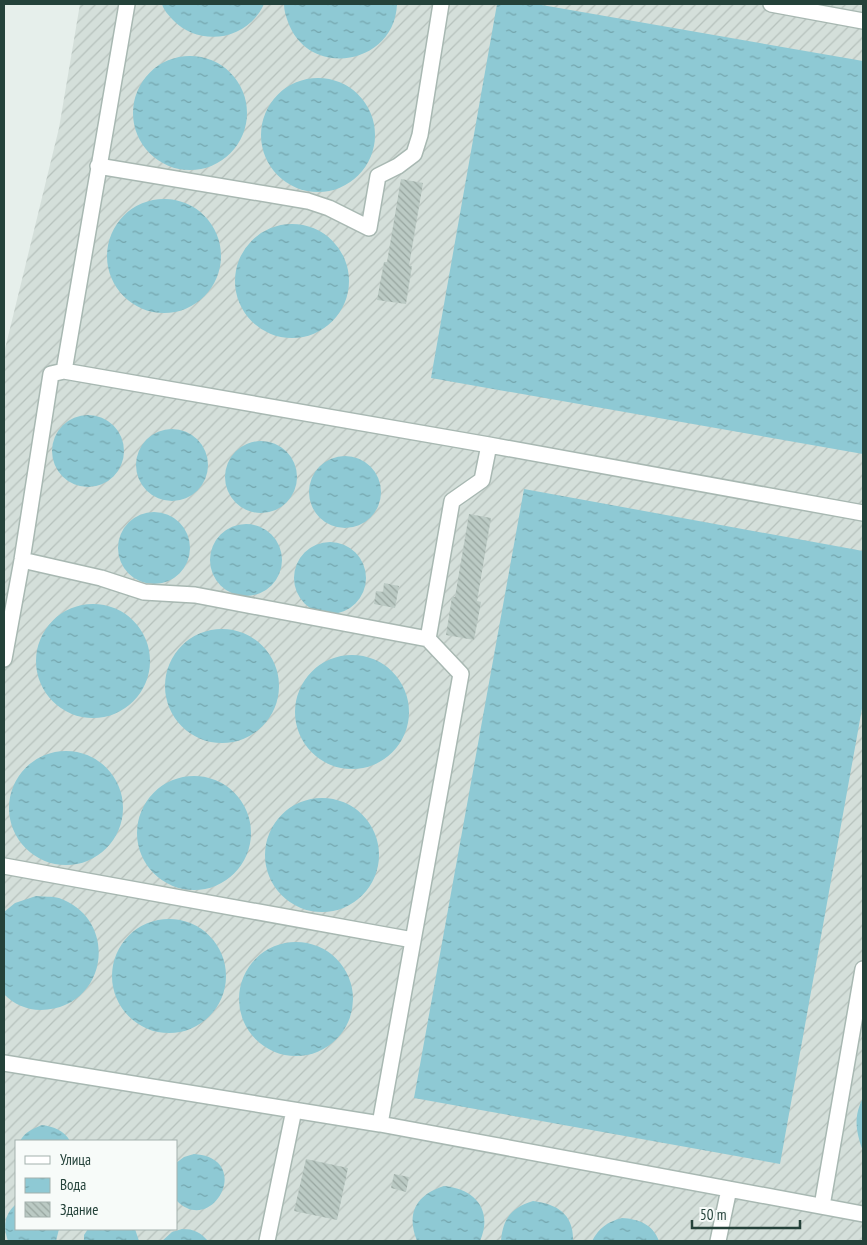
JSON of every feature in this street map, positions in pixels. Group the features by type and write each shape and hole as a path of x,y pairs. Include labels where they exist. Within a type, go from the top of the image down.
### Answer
{"lane":[{"path":"64,371 127,4"},
{"path":"98,166 308,201 329,208 369,228 378,176 398,166 414,154 420,135 441,4"},
{"path":"771,4 863,21"},
{"path":"4,659 22,560 51,374 64,371 863,513"},
{"path":"428,639 452,501 482,480 488,445"},
{"path":"22,560 101,578 144,592 195,595 428,639 461,674 380,1124"},
{"path":"4,866 413,940"},
{"path":"822,1206 863,969"},
{"path":"4,1062 380,1124 863,1214"},
{"path":"266,1241 294,1110"},
{"path":"718,1241 729,1189"}],"shaded area":[{"path":"80,4 863,4 863,1241 4,1241 4,353 59,128"}],"water":[{"path":"162,4 264,4 257,16 247,26 223,36 209,37 184,29 165,11"},
{"path":"284,4 397,4 393,25 382,41 367,52 350,58 331,58 314,52 299,40 288,22"},
{"path":"497,4 536,4 863,61 863,454 431,378"},
{"path":"190,56 212,61 230,73 242,91 247,113 242,135 230,153 212,165 190,170 168,165 150,153 138,135 133,113 138,91 150,73 168,61"},
{"path":"318,78 340,83 358,95 370,113 375,135 370,157 358,175 340,187 318,192 296,187 278,175 266,157 261,135 266,113 278,95 296,83"},
{"path":"164,199 186,204 204,216 216,234 221,256 216,278 204,296 186,308 164,313 142,308 124,296 112,278 107,256 112,234 124,216 142,204"},
{"path":"292,224 314,229 332,241 344,259 349,281 344,303 332,321 314,333 292,338 270,333 252,321 240,303 235,281 240,259 252,241 270,229"},
{"path":"81,415 95,415 114,425 124,444 124,458 114,477 95,487 81,487 62,477 52,458 52,444 62,425"},
{"path":"165,429 179,429 198,439 208,458 208,472 198,491 179,501 165,501 146,491 136,472 136,458 146,439"},
{"path":"254,441 268,441 287,451 297,470 297,484 287,503 268,513 254,513 235,503 225,484 225,470 235,451"},
{"path":"338,456 352,456 371,466 381,485 381,499 371,518 352,528 338,528 319,518 309,499 309,485 319,466"},
{"path":"524,489 863,551 863,703 780,1164 414,1098"},
{"path":"147,512 161,512 180,522 190,541 190,555 180,574 161,584 147,584 128,574 118,555 118,541 128,522"},
{"path":"239,524 253,524 272,534 282,553 282,567 272,586 253,596 239,596 220,586 210,567 210,553 220,534"},
{"path":"323,542 337,542 356,552 366,571 366,585 356,604 337,614 323,614 304,604 294,585 294,571 304,552"},
{"path":"93,604 115,609 133,621 145,639 150,661 145,683 133,701 115,713 93,718 71,713 53,701 41,683 36,661 41,639 53,621 71,609"},
{"path":"222,629 244,634 262,646 274,664 279,686 274,708 262,726 244,738 222,743 200,738 182,726 170,708 165,686 170,664 182,646 200,634"},
{"path":"352,655 374,660 392,672 404,690 409,712 404,734 392,752 374,764 352,769 330,764 312,752 300,734 295,712 300,690 312,672 330,660"},
{"path":"66,751 88,756 106,768 118,786 123,808 118,830 106,848 88,860 66,865 44,860 26,848 14,830 9,808 14,786 26,768 44,756"},
{"path":"194,776 216,781 234,793 246,811 251,833 246,855 234,873 216,885 194,890 172,885 154,873 142,855 137,833 142,811 154,793 172,781"},
{"path":"322,798 344,803 362,815 374,833 379,855 374,877 362,895 344,907 322,912 300,907 282,895 270,877 265,855 270,833 282,815 300,803"},
{"path":"36,896 59,898 79,909 92,925 98,943 98,962 92,980 80,995 63,1006 41,1010 21,1006 4,994 4,912 15,903"},
{"path":"169,919 191,924 209,936 221,954 226,976 221,998 209,1016 191,1028 169,1033 147,1028 129,1016 117,998 112,976 117,954 129,936 147,924"},
{"path":"296,942 318,947 336,959 348,977 353,999 348,1021 336,1039 318,1051 296,1056 274,1051 256,1039 244,1021 239,999 244,977 256,959 274,947"},
{"path":"863,1098 863,1151 857,1118"},
{"path":"42,1125 51,1127 65,1134 69,1140 21,1140 29,1131"},
{"path":"194,1154 212,1159 222,1168 225,1180 221,1193 214,1203 203,1209 190,1209 178,1201 178,1162 184,1157"},
{"path":"444,1186 465,1192 479,1203 483,1211 484,1220 480,1241 417,1241 413,1222 416,1206 426,1194"},
{"path":"533,1201 550,1205 563,1212 571,1224 573,1241 501,1241 504,1226 509,1215 519,1207"},
{"path":"15,1205 15,1230 59,1230 56,1241 8,1241 5,1231 6,1221"},
{"path":"622,1218 634,1220 649,1227 653,1230 659,1241 592,1241 604,1226"},
{"path":"182,1229 196,1232 208,1241 162,1241 172,1232"},
{"path":"87,1230 135,1230 139,1241 84,1241 84,1235"}],"building":[{"path":"401,179 423,183 409,266 412,266 406,304 377,300 384,262 387,262"},
{"path":"469,514 491,518 477,601 481,602 474,640 446,635 452,597 455,597"},
{"path":"384,583 399,586 395,608 374,604 376,591 383,592"},
{"path":"306,1159 348,1168 337,1220 294,1211"},
{"path":"394,1174 409,1177 406,1192 391,1188"}]}
